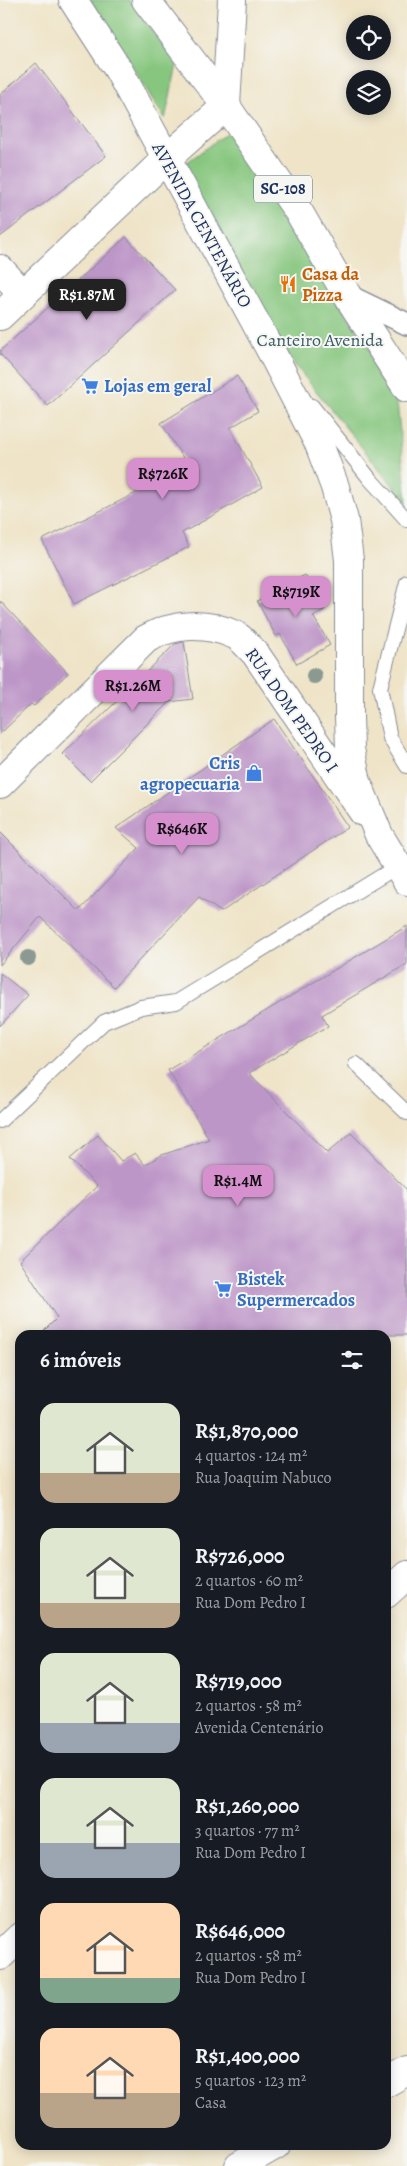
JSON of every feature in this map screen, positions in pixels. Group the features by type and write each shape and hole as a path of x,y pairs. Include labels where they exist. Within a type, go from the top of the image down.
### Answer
{"main road":[{"name":"AVENIDA CENTENÁRIO","path":"73,0 119,71 271,351 319,444 335,487 344,520 349,560 348,676 350,749 357,782 379,835"},
{"name":"SC-108","path":"146,0 226,106 300,214 405,390"},
{"path":"0,316 166,159 226,106 232,0"},
{"path":"0,269 23,294"},
{"name":"RUA DOM PEDRO I","path":"0,784 146,639 161,630 201,626 237,636 255,653 379,835"},
{"path":"379,835 403,874"},
{"path":"391,1589 407,1575"},
{"path":"0,1956 15,1942"},
{"path":"391,2080 407,2071"},
{"path":"239,2166 267,2150"}],"street":[{"path":"348,295 407,324"}],"lane":[{"path":"271,351 327,427 407,520"},
{"path":"407,582 380,688 390,738 407,766"},
{"path":"392,638 407,625"},
{"path":"0,1120 104,1022 141,1007 176,1002 403,874"},
{"path":"356,1064 407,1113"}],"green space":[{"path":"90,0 129,0 177,65 165,119"},
{"name":"Canteiro Avenida","path":"229,131 396,391 407,503 290,359 182,166"}],"building":[{"path":"36,63 106,156 0,237 0,95"},
{"path":"126,237 175,290 48,406 0,354 0,351"},
{"path":"237,376 258,411 230,428 263,487 182,533 189,547 74,604 42,540 150,486 187,464 161,423"},
{"path":"305,575 324,610 313,616 330,645 297,664 280,634 276,636 257,601"},
{"path":"0,601 68,673 34,706 31,704 0,734"},
{"path":"184,642 193,699 169,702 90,781 63,754 175,644"},
{"name":"Cris agropecuaria","path":"274,719 348,827 221,912 199,897 114,987 40,917 0,965 0,832 79,911 139,848 116,828"},
{"name":"Bistek Supermercados","path":"407,926 407,964 322,1015 328,1026 249,1073 327,1153 351,1133 407,1190 407,1335 391,1335 391,1330 45,1330 57,1318 20,1261 97,1186 70,1159 98,1135 121,1161 135,1153 145,1165 159,1156 209,1139 168,1070"},
{"path":"0,973 28,995 0,1026"}],"place":[{"name":"Casa da Pizza","path":"288,284"},
{"name":"Lojas em geral","path":"90,386"},
{"name":"Cris agropecuaria","path":"254,773"},
{"name":"Bistek Supermercados","path":"223,1289"}]}
